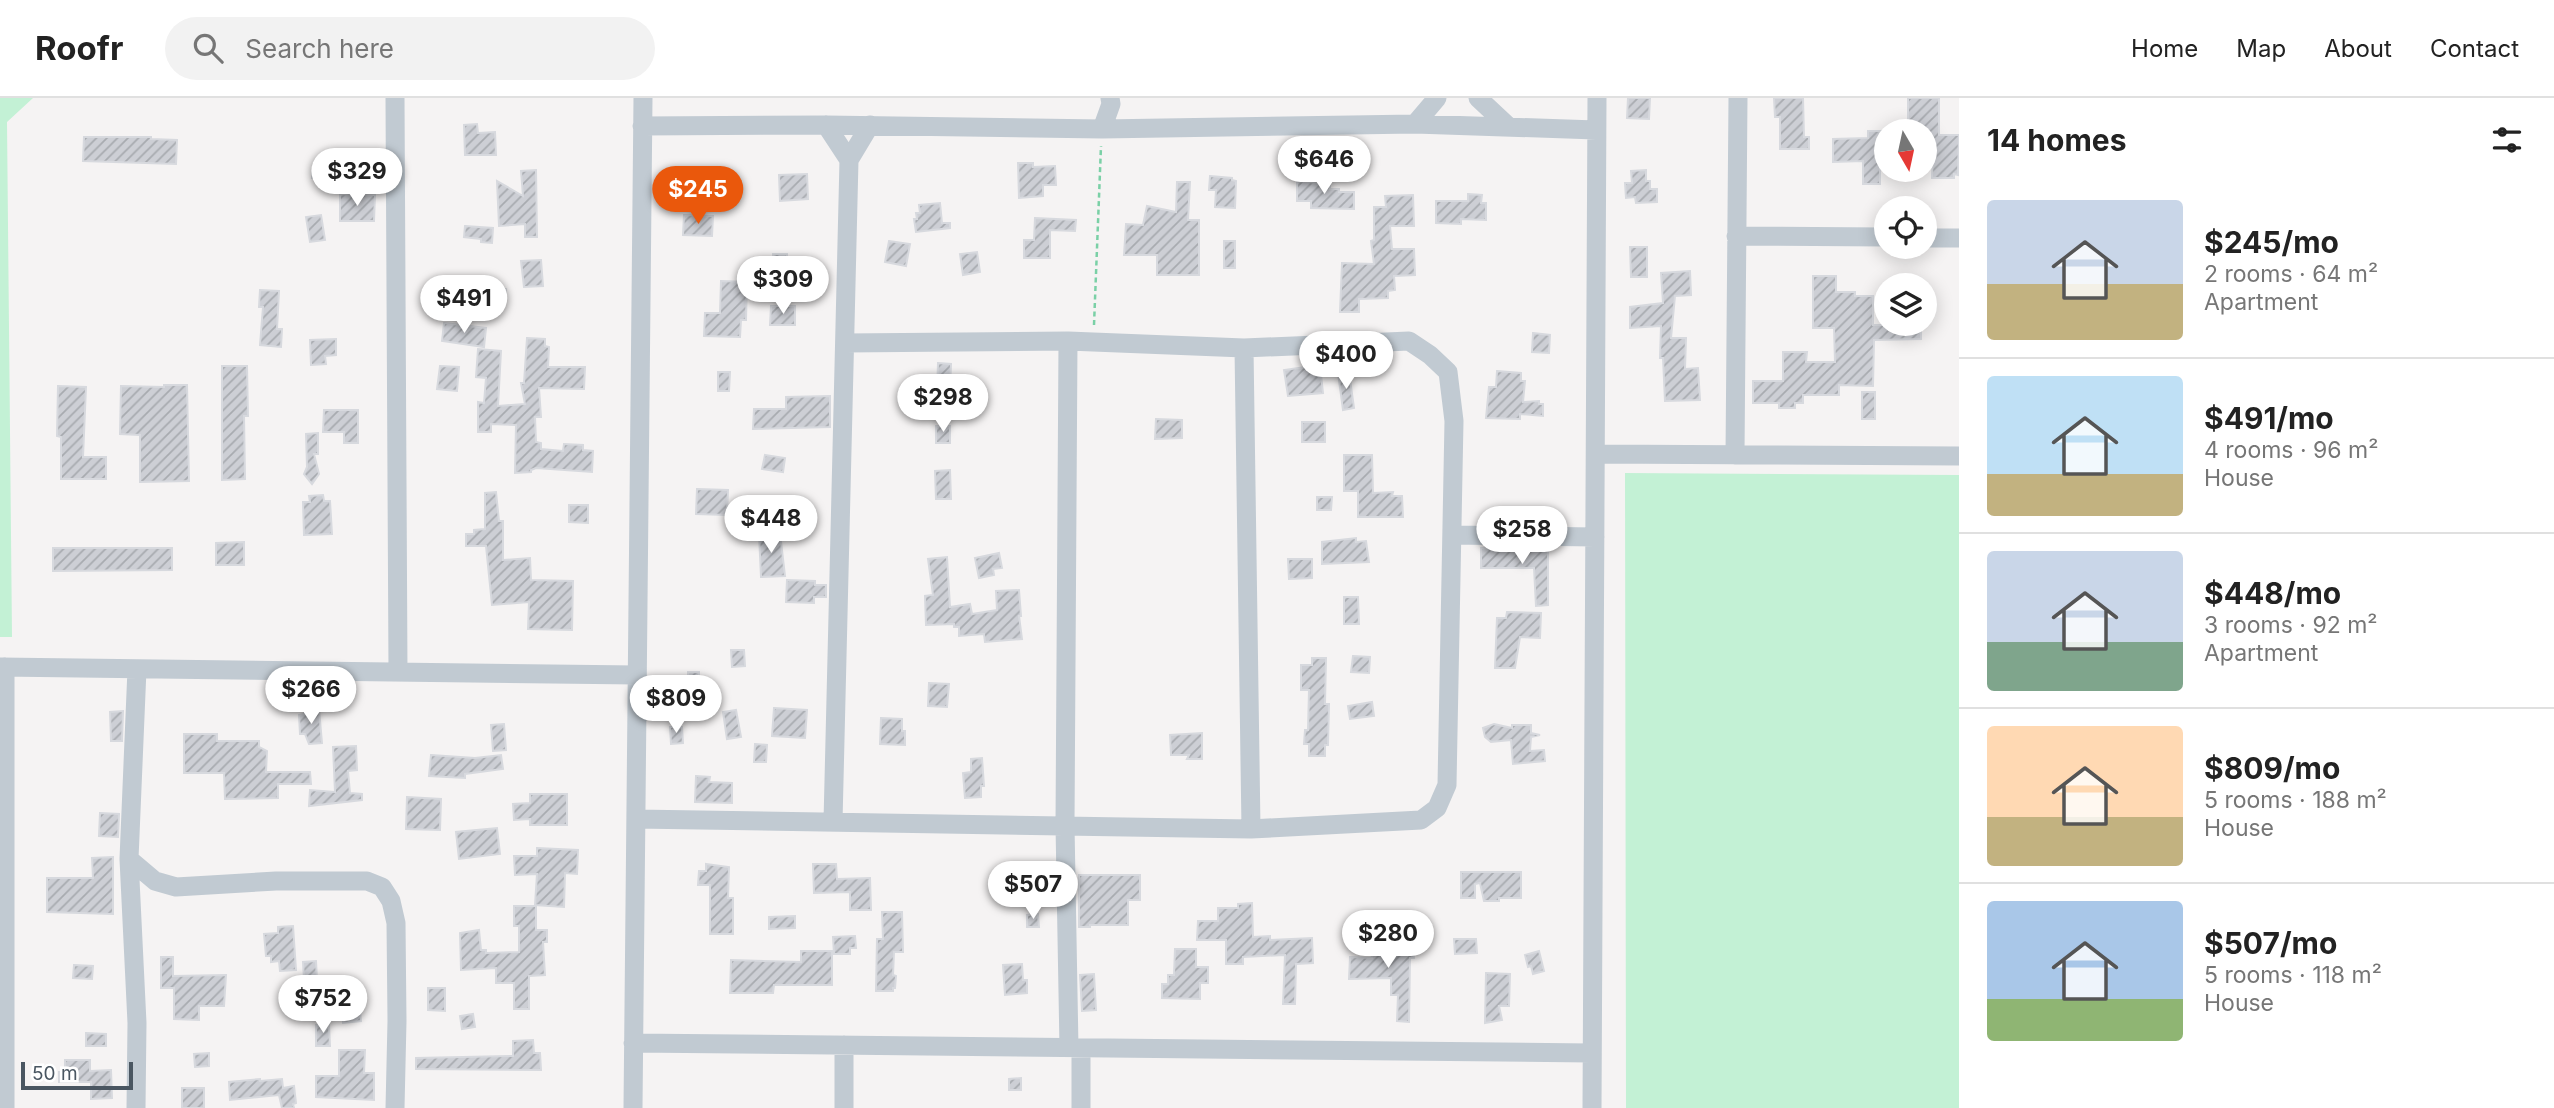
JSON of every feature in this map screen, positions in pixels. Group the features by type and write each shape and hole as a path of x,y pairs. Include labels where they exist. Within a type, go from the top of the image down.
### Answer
{"street":[{"path":"395,98 398,672"},
{"path":"633,1108 643,98"},
{"path":"1102,129 1111,104 1110,98"},
{"path":"1415,124 1437,98"},
{"path":"1478,98 1509,127"},
{"path":"1592,1108 1597,98"},
{"path":"1735,454 1738,98"},
{"path":"642,126 870,125 1102,129 1415,124 1596,130"},
{"path":"826,125 849,160"},
{"path":"833,822 849,160 870,125"},
{"path":"1736,236 1874,237"},
{"path":"1937,237 1959,238"},
{"path":"636,819 1251,829 1421,820 1437,808 1447,785 1453,409 1448,372 1430,355 1409,341 1244,348 1068,341 845,343"},
{"path":"1068,341 1065,825 1075,1048 1081,1108"},
{"path":"1244,348 1251,829"},
{"path":"1596,454 1959,456"},
{"path":"1452,535 1595,537"},
{"path":"5,1108 3,667 637,675"},
{"path":"136,1108 137,1023 129,859 137,669"},
{"path":"129,859 155,881 176,887 276,881 366,881 382,887 391,901 396,923 395,1108"},
{"path":"633,1043 1591,1053"},
{"path":"844,1045 844,1108"}],"path":[{"path":"1093,343 1102,129"}],"green space":[{"path":"0,98 33,98 7,122 12,637 0,637"},
{"path":"1625,473 1959,475 1959,1108 1626,1108"}],"building":[{"path":"1628,98 1650,98 1649,119 1627,118"},
{"path":"1774,98 1803,98 1804,137 1809,137 1809,149 1780,149 1780,117 1775,117"},
{"path":"1908,98 1939,98 1939,135 1959,135 1958,175 1954,174 1954,178 1937,178 1937,119 1908,119"},
{"path":"477,124 478,133 495,132 496,155 465,155 464,125"},
{"path":"1868,131 1874,131 1874,182 1880,184 1863,184 1863,161 1833,162 1833,139 1868,138"},
{"path":"84,137 151,137 177,140 176,164 83,161"},
{"path":"1018,163 1033,163 1033,167 1055,166 1056,185 1043,185 1043,196 1019,198"},
{"path":"313,166 325,167 325,178 312,178"},
{"path":"536,170 537,237 525,237 525,224 499,226 497,181 523,196 521,171"},
{"path":"1646,170 1646,181 1650,181 1650,189 1657,189 1657,202 1636,203 1635,197 1626,198 1625,183 1632,183 1631,171"},
{"path":"807,174 808,199 780,201 779,175"},
{"path":"1210,176 1232,178 1236,181 1235,208 1215,207 1216,190 1209,190"},
{"path":"1297,181 1330,184 1330,189 1339,189 1339,192 1354,192 1354,209 1311,208 1311,201 1297,201"},
{"path":"1177,182 1190,182 1188,220 1199,220 1199,275 1157,275 1157,255 1124,255 1126,224 1143,225 1147,206 1176,212"},
{"path":"340,194 375,195 374,221 340,221"},
{"path":"1468,194 1482,195 1481,203 1486,203 1486,220 1461,219 1461,224 1436,223 1436,201 1468,201"},
{"path":"1413,195 1414,226 1390,226 1392,249 1414,249 1415,275 1394,276 1395,290 1388,291 1388,298 1359,299 1359,312 1340,312 1342,263 1374,264 1371,241 1374,240 1374,207 1386,207 1385,196"},
{"path":"940,203 942,223 950,223 950,228 916,232 914,219 917,219 916,213 920,213 919,205"},
{"path":"321,215 325,240 310,242 306,217"},
{"path":"684,215 713,216 712,236 683,235"},
{"path":"1035,218 1076,220 1075,231 1050,230 1050,258 1024,258 1024,240 1034,240"},
{"path":"465,226 493,228 492,243 464,237"},
{"path":"889,241 910,244 906,266 885,262"},
{"path":"1224,241 1235,241 1235,268 1224,268"},
{"path":"1630,247 1647,247 1647,277 1631,277"},
{"path":"977,252 980,272 963,275 960,254"},
{"path":"773,254 787,254 787,266 774,268"},
{"path":"541,260 543,286 524,287 521,261"},
{"path":"1690,271 1691,295 1675,296 1671,338 1686,338 1685,369 1698,368 1700,400 1665,401 1663,358 1660,358 1661,326 1630,328 1630,307 1663,303 1661,273"},
{"path":"1813,276 1836,276 1836,292 1873,296 1874,336 1921,336 1921,339 1874,340 1873,386 1839,385 1839,395 1803,395 1803,403 1795,403 1795,408 1779,408 1779,403 1753,403 1753,381 1783,381 1783,352 1807,352 1806,362 1835,362 1834,328 1813,328"},
{"path":"721,281 747,282 746,320 741,320 740,337 704,336 705,313 720,313"},
{"path":"484,286 506,289 504,306 482,303"},
{"path":"260,290 279,291 277,329 282,329 281,347 260,345 263,307 259,307"},
{"path":"771,306 795,306 795,325 770,325"},
{"path":"444,323 486,328 484,347 442,341"},
{"path":"1533,333 1550,335 1549,353 1532,352"},
{"path":"527,338 545,339 545,346 549,347 548,367 585,367 584,389 539,388 541,417 535,417 536,442 541,443 541,449 563,451 564,444 583,445 583,450 593,451 592,472 536,468 531,472 515,473 516,425 491,424 491,432 478,432 478,402 484,403 486,378 476,377 478,349 501,351 498,406 525,404 521,383 524,383"},
{"path":"336,339 336,355 325,356 326,364 311,365 310,340"},
{"path":"938,363 951,364 950,390 937,390"},
{"path":"1320,365 1323,393 1288,396 1284,370"},
{"path":"222,366 247,366 248,416 244,416 245,479 222,480"},
{"path":"440,366 459,367 457,391 437,389"},
{"path":"1497,371 1521,373 1521,381 1525,381 1523,402 1539,401 1539,404 1543,404 1543,416 1520,414 1520,419 1486,418 1489,387 1496,387"},
{"path":"718,372 730,372 729,391 718,391"},
{"path":"1349,372 1354,408 1343,410 1338,373"},
{"path":"187,385 189,481 140,482 140,435 120,434 121,386"},
{"path":"58,386 86,387 83,457 106,457 106,479 61,479 61,437 57,436"},
{"path":"1862,392 1875,392 1875,419 1862,419"},
{"path":"830,396 830,427 753,429 754,409 786,409 786,397"},
{"path":"324,410 358,410 358,443 344,443 344,432 323,432"},
{"path":"1156,419 1182,420 1182,438 1155,439"},
{"path":"1302,422 1325,422 1325,442 1302,442"},
{"path":"936,426 950,426 950,443 936,443"},
{"path":"318,433 318,454 314,454 319,474 312,484 304,474 307,467 306,434"},
{"path":"765,455 785,458 783,472 762,469"},
{"path":"1344,455 1372,455 1373,493 1393,492 1392,496 1402,496 1403,517 1358,517 1358,491 1344,491"},
{"path":"950,470 951,499 936,499 935,471"},
{"path":"697,489 728,490 727,515 696,514"},
{"path":"496,492 499,521 503,521 503,560 530,558 531,580 573,581 572,630 528,629 529,602 492,605 486,546 466,546 466,534 485,529 485,493"},
{"path":"323,495 324,501 330,501 332,534 304,535 303,502 310,502 309,496"},
{"path":"1317,497 1332,497 1331,510 1317,510"},
{"path":"569,505 588,505 588,523 569,522"},
{"path":"1508,517 1508,524 1489,523 1489,518"},
{"path":"780,533 785,576 761,577 759,534"},
{"path":"1356,538 1356,542 1366,541 1369,562 1322,564 1322,542"},
{"path":"244,542 244,565 216,565 216,543"},
{"path":"53,548 172,548 172,570 53,571"},
{"path":"1481,548 1548,549 1548,605 1536,606 1534,568 1481,568"},
{"path":"999,553 1002,568 993,569 994,575 979,578 975,558"},
{"path":"947,557 950,607 970,604 972,614 997,610 996,591 1019,590 1022,639 985,642 984,634 959,636 959,627 954,627 954,624 926,625 925,596 933,595 928,559"},
{"path":"1288,559 1312,559 1312,578 1289,579"},
{"path":"787,580 815,581 815,585 826,585 826,597 814,597 814,603 786,602"},
{"path":"1344,597 1358,597 1359,624 1344,624"},
{"path":"1507,612 1541,613 1540,638 1520,637 1515,668 1495,668 1497,618 1506,618"},
{"path":"731,650 744,650 745,666 732,667"},
{"path":"1353,656 1370,657 1369,673 1351,672"},
{"path":"1312,658 1326,658 1325,704 1329,704 1328,745 1325,745 1325,756 1309,756 1309,744 1304,744 1305,730 1308,730 1309,690 1301,690 1301,665 1312,665"},
{"path":"688,672 699,672 699,696 688,696"},
{"path":"929,683 949,684 947,707 928,706"},
{"path":"1372,702 1374,716 1350,719 1348,706"},
{"path":"774,708 807,710 805,738 772,736"},
{"path":"319,709 322,743 309,744 305,734 300,734 299,715 304,714 304,710"},
{"path":"736,710 741,737 727,739 723,712"},
{"path":"123,711 122,741 111,741 110,712"},
{"path":"881,718 902,719 905,745 880,744"},
{"path":"504,724 506,750 493,751 491,725"},
{"path":"1494,724 1512,728 1512,725 1531,725 1531,733 1540,735 1531,737 1530,751 1544,750 1545,761 1513,764 1511,740 1491,742 1485,737 1483,728"},
{"path":"670,727 682,727 683,743 671,744"},
{"path":"1202,733 1202,759 1187,759 1189,755 1171,755 1170,735"},
{"path":"184,734 217,734 217,741 259,741 259,747 267,751 266,772 310,772 311,784 278,784 278,798 225,799 224,773 184,773"},
{"path":"755,744 767,745 766,762 754,762"},
{"path":"356,746 357,770 348,771 350,793 362,794 362,800 309,806 310,790 335,792 333,747"},
{"path":"431,755 475,758 501,755 503,769 465,774 465,778 429,776"},
{"path":"982,758 984,786 981,786 981,797 965,798 963,773 971,772 971,759"},
{"path":"696,776 710,777 709,782 732,783 732,803 695,802"},
{"path":"530,794 567,794 567,825 530,825 530,819 514,820 513,804 530,803"},
{"path":"407,797 441,799 440,830 406,829"},
{"path":"100,813 119,814 118,837 99,836"},
{"path":"497,828 500,854 459,859 456,832"},
{"path":"537,848 578,850 577,874 565,873 564,907 535,905 537,874 515,875 514,856 537,856"},
{"path":"113,857 113,914 47,912 47,878 93,878 92,858"},
{"path":"706,864 729,867 728,898 733,898 733,934 710,934 710,885 698,885 699,871 706,871"},
{"path":"813,864 836,864 837,879 870,878 871,910 850,910 850,892 814,893"},
{"path":"1461,872 1521,872 1521,898 1484,901 1480,883 1475,884 1475,898 1461,898"},
{"path":"1079,875 1140,875 1140,900 1128,900 1128,925 1079,927"},
{"path":"1252,903 1253,937 1270,936 1270,940 1312,938 1313,963 1296,964 1295,1004 1283,1004 1285,955 1243,957 1243,964 1226,964 1226,940 1197,940 1198,921 1218,921 1218,908 1238,908 1238,904"},
{"path":"514,906 536,906 536,930 547,930 547,942 543,942 545,975 529,976 529,1009 514,1009 514,983 496,983 496,968 461,970 460,933 479,930 481,950 486,950 486,953 519,952 519,926 514,926"},
{"path":"882,912 902,912 903,952 894,952 893,975 896,976 893,991 876,991 877,939 883,939"},
{"path":"1038,914 1039,927 1027,927 1027,915"},
{"path":"795,916 795,928 769,929 769,917"},
{"path":"293,926 296,970 280,971 279,961 271,962 271,956 266,956 264,934 278,933 278,927"},
{"path":"855,936 856,948 850,948 850,954 834,954 833,937"},
{"path":"1394,936 1396,946 1412,943 1414,958 1410,958 1409,1022 1397,1021 1398,995 1391,995 1391,978 1349,979 1350,957 1372,958 1369,939"},
{"path":"1454,939 1476,939 1477,953 1455,954"},
{"path":"1175,949 1196,949 1196,967 1208,967 1208,983 1200,983 1200,999 1162,998 1162,984 1168,984 1168,975 1174,975"},
{"path":"801,951 832,951 832,985 774,985 773,993 730,993 731,960 801,962"},
{"path":"1539,951 1544,971 1533,974 1525,955"},
{"path":"161,957 173,957 173,976 226,975 224,1006 199,1006 199,1020 174,1019 174,988 161,988"},
{"path":"316,961 317,980 304,980 303,962"},
{"path":"1022,964 1023,980 1027,980 1027,993 1005,995 1003,965"},
{"path":"74,965 93,966 92,979 73,978"},
{"path":"1486,973 1510,974 1509,1006 1499,1006 1502,1020 1485,1023"},
{"path":"1094,974 1096,1010 1082,1011 1080,975"},
{"path":"428,988 445,988 445,1011 428,1010"},
{"path":"359,1001 361,1021 343,1023 341,1003"},
{"path":"473,1014 475,1027 462,1029 460,1016"},
{"path":"329,1024 330,1046 316,1046 316,1025"},
{"path":"86,1033 106,1034 106,1046 86,1046"},
{"path":"533,1040 534,1053 540,1053 541,1070 416,1069 416,1058 513,1056 513,1041"},
{"path":"339,1050 365,1050 364,1073 374,1073 374,1100 316,1097 316,1076 339,1076"},
{"path":"209,1053 209,1066 195,1067 194,1054"},
{"path":"65,1060 90,1060 90,1071 111,1070 112,1098 91,1099 91,1082 59,1082 59,1072 65,1072"},
{"path":"1021,1078 1021,1090 1009,1090 1009,1079"},
{"path":"282,1079 283,1088 294,1086 294,1108 282,1108 279,1095 230,1100 229,1082"},
{"path":"182,1088 204,1088 204,1108 182,1108"}]}
